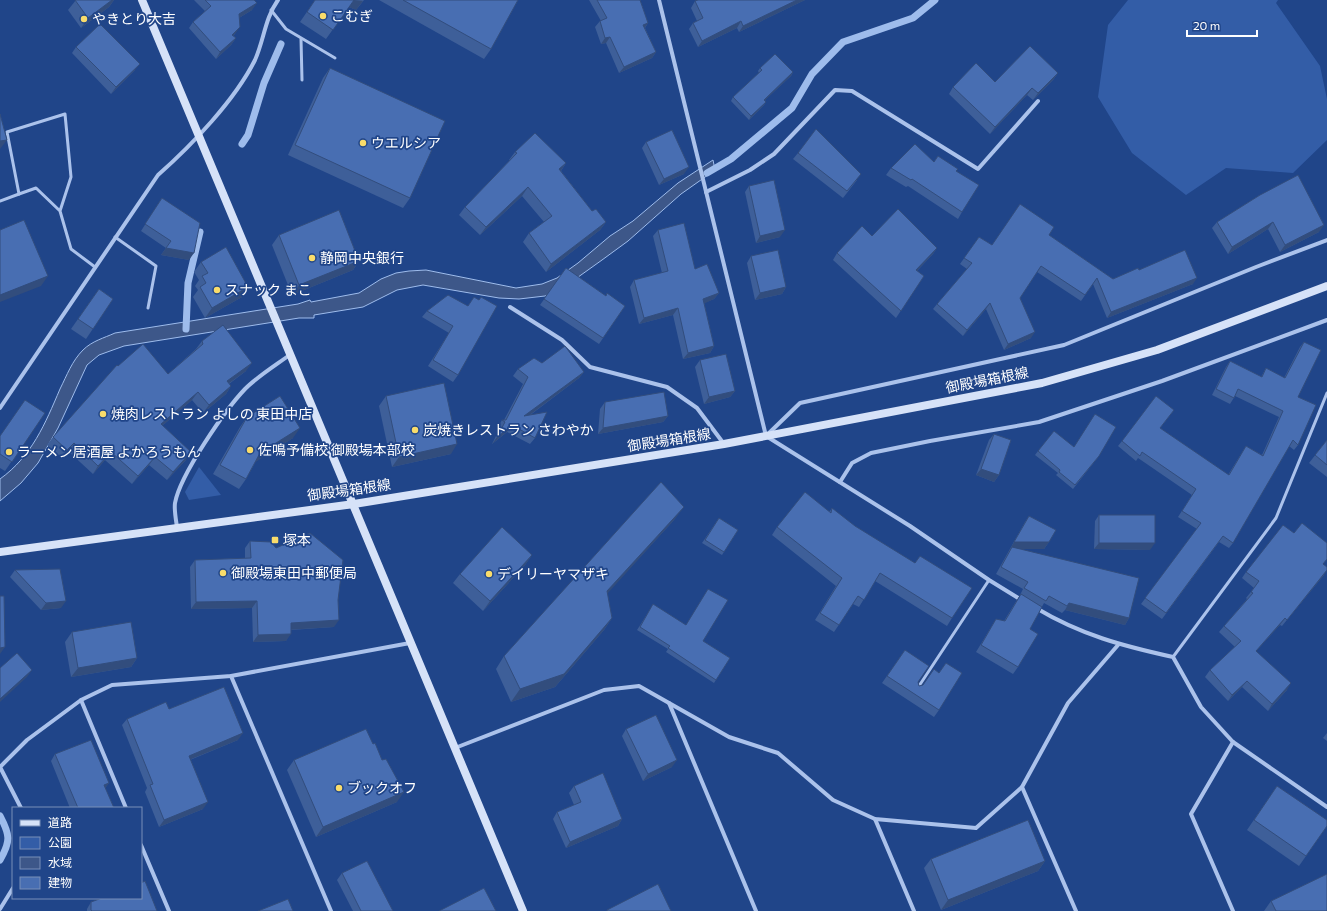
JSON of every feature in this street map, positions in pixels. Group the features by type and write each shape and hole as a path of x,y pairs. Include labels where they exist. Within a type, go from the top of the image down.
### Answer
{"main road":[{"path":"142,0 271,305 410,643 523,911"},
{"name":"御殿場箱根線","path":"0,552 354,504 724,444 1042,383 1157,350 1327,286"}],"street":[{"path":"0,408 94,267 158,175 178,157 199,134 242,83 256,58 270,10 278,0"},
{"path":"659,0 766,436 910,526 989,580 1044,613 1077,630 1118,645 1173,657 1201,707 1233,742 1327,807"},
{"path":"706,192 750,170 774,154 835,90 852,91 978,169 1038,101"},
{"path":"766,436 800,403 1064,345 1256,267 1327,240"},
{"path":"510,307 562,340 590,367 667,387 696,408 724,444"},
{"path":"840,482 852,463 871,453 1038,422 1162,381 1327,320"},
{"path":"176,528 175,504 186,474 204,446 226,413 245,389 291,354"},
{"path":"20,807 0,767 27,740 81,700 112,686 231,676 410,643"},
{"path":"455,748 604,690 639,686 729,737 778,753 833,800 875,819 976,828 1022,787 1068,703 1118,645"},
{"path":"231,676 331,911"},
{"path":"81,700 126,807"},
{"path":"669,703 756,911"},
{"path":"1233,742 1192,814 1233,911"},
{"path":"1022,787 1076,911"},
{"path":"875,819 914,911"},
{"path":"142,847 169,911"},
{"path":"0,909 12,890"}],"lane":[{"path":"270,10 286,29 335,58"},
{"path":"301,38 302,80"},
{"path":"19,194 7,132 66,114 71,177 60,210"},
{"path":"0,201 36,188 60,210 71,249 94,267"},
{"path":"115,237 156,266 148,308"},
{"path":"1173,657 1276,518 1327,393"},
{"path":"916,690 989,580"}],"green space":[{"path":"1128,0 1278,0 1276,3 1320,66 1327,99 1327,140 1293,173 1226,168 1186,195 1132,153 1098,97 1108,25"},
{"path":"199,467 221,495 189,500 185,492"}],"water":[{"path":"713,160 715,170 681,194 628,241 560,290 545,296 519,299 499,298 423,285 397,290 363,307 314,315 314,318 299,318 124,346 99,355 87,365 58,428 38,463 21,483 0,501 0,479 21,460 29,450 49,415 67,373 79,354 90,344 98,340 115,333 359,293 381,279 396,273 409,271 426,270 516,288 542,284 557,278 578,263 610,236 633,221 678,183"}],"building":[{"path":"75,0 112,0 88,18"},
{"path":"205,0 254,0 257,3 239,14 240,27 232,35 236,38 220,52 193,22 211,6"},
{"name":"こむぎ","path":"315,0 354,0 333,30 307,12"},
{"path":"403,0 518,0 491,49"},
{"path":"597,0 640,0 648,23 643,25 656,52 624,67 610,37 605,38 600,21 607,18"},
{"path":"797,0 743,26 741,21 702,41 693,23 703,18 695,1"},
{"path":"100,24 140,64 116,87 76,47"},
{"path":"1030,46 1058,73 1038,93 1032,88 995,127 953,87 976,63 995,82"},
{"path":"775,54 793,72 764,100 766,102 751,116 733,97 762,70 760,68"},
{"name":"ウエルシア","path":"330,68 445,121 410,198 295,145"},
{"path":"0,114 7,140 0,141"},
{"path":"816,129 861,174 847,191 798,153"},
{"path":"672,130 689,167 664,179 646,142"},
{"path":"535,133 566,163 559,169 592,211 596,209 606,222 551,264 529,233 552,216 528,187 486,227 465,207 517,153 515,152"},
{"path":"915,144 934,162 938,156 958,169 956,171 979,185 962,212 912,179 911,180 891,168"},
{"path":"1298,175 1324,225 1285,245 1273,222 1232,247 1217,222 1260,195"},
{"path":"774,180 785,230 760,236 749,186"},
{"path":"162,198 200,223 194,253 166,248 171,241 145,224"},
{"path":"1020,204 1054,227 1049,235 1113,279 1138,268 1139,270 1185,250 1197,278 1111,312 1097,278 1085,295 1041,266 1020,298 1035,332 1008,344 990,303 967,330 937,304 972,263 964,258 979,237 992,245"},
{"path":"898,209 937,248 916,270 924,276 901,311 837,253 862,226 872,236"},
{"name":"静岡中央銀行","path":"339,210 359,261 299,285 279,235"},
{"path":"24,220 48,276 0,295 0,230"},
{"path":"684,223 695,269 707,264 719,293 703,299 714,346 688,353 678,308 644,318 634,280 668,271 658,230"},
{"name":"スナック まこ","path":"226,247 248,287 212,308 200,287 206,283 202,276 208,273 201,262"},
{"path":"778,250 786,287 760,293 751,256"},
{"path":"566,268 606,296 607,293 625,306 603,338 544,299"},
{"path":"99,289 113,299 93,329 78,319"},
{"path":"448,295 468,306 474,297 479,300 481,297 497,306 458,375 433,360 453,326 427,311"},
{"path":"223,325 252,363 227,381 231,386 209,405 198,392 161,424 191,452 173,472 155,457 138,476 111,452 98,466 74,443 67,450 53,437 117,365 118,366 143,344 168,374 203,344 202,341"},
{"path":"1304,342 1321,350 1298,397 1316,405 1298,445 1293,440 1233,543 1223,536 1166,613 1145,598 1201,523 1182,511 1196,489 1142,452 1140,456 1122,441 1156,396 1174,410 1160,428 1229,475 1246,446 1263,456 1283,411 1238,389 1234,398 1216,389 1230,361 1262,377 1266,368 1285,378"},
{"path":"565,346 584,372 524,416 547,412 535,438 512,425 497,437 505,422 502,420 506,420 528,377 518,369 534,358 542,363"},
{"path":"726,354 735,391 709,397 700,360"},
{"name":"炭焼きレストラン さわやか","path":"444,383 457,444 399,457 386,396"},
{"path":"664,392 668,416 603,428 605,402"},
{"name":"佐鳴予備校 御殿場本部校","path":"280,396 300,428 260,453 246,479 220,465 247,417"},
{"name":"ラーメン居酒屋 よかろうもん","path":"25,400 45,413 12,462 0,454 0,436"},
{"path":"1095,414 1116,427 1099,456 1075,485 1059,472 1060,470 1038,451 1054,431 1074,447"},
{"path":"994,434 1011,440 999,475 981,469"},
{"path":"1327,440 1327,465 1315,455"},
{"path":"661,482 684,507 607,591 612,618 564,674 520,689 504,656"},
{"path":"805,492 831,513 832,508 855,526 915,563 920,556 972,588 952,618 880,573 864,600 858,596 839,625 820,613 842,578 777,527"},
{"path":"1099,515 1155,515 1155,543 1099,543"},
{"path":"1029,516 1056,530 1049,542 1014,542"},
{"path":"719,518 738,530 724,552 705,540"},
{"path":"1302,523 1327,543 1327,559 1323,564 1327,567 1327,570 1287,620 1285,618 1256,651 1291,683 1272,704 1247,681 1232,695 1210,670 1241,641 1224,626 1253,593 1251,592 1259,581 1246,572 1283,525 1294,533"},
{"name":"デイリーヤマザキ","path":"502,527 532,555 490,601 460,574"},
{"path":"310,533 343,560 338,600 339,620 291,623 291,634 258,635 257,601 196,602 195,560 251,558 250,541 271,542 276,548"},
{"path":"1012,547 1139,578 1129,618 1069,603 1067,606 1049,596 1046,601 1024,588 1028,582 1001,567"},
{"path":"60,569 66,601 46,603 15,570"},
{"path":"708,589 728,600 703,641 730,658 716,680 668,648 670,646 640,627 653,604 686,625"},
{"path":"1021,594 1042,607 1030,629 1038,634 1018,667 981,645 996,619 1005,621"},
{"path":"0,596 4,596 5,647 0,648"},
{"path":"131,622 137,658 78,668 72,632"},
{"path":"905,650 929,666 918,682 919,686 923,685 934,669 939,673 946,663 962,673 939,710 887,676"},
{"path":"17,653 32,670 0,699 0,668"},
{"path":"224,687 243,733 189,756 208,802 164,820 150,785 153,784 127,719 166,702 169,709"},
{"path":"656,715 677,760 648,774 626,729"},
{"name":"ブックオフ","path":"366,729 373,744 375,743 382,760 386,759 404,792 323,827 294,760"},
{"path":"91,740 109,783 104,785 114,807 78,807 55,754"},
{"path":"603,773 622,819 570,842 557,812 581,802 574,786"},
{"path":"1277,786 1327,820 1327,826 1306,856 1254,820"},
{"path":"1028,820 1045,861 948,900 931,859"},
{"path":"367,861 393,911 361,911 342,873"},
{"path":"1327,874 1327,911 1276,911 1271,901"},
{"path":"145,881 157,911 91,910 91,902 99,899 142,899 142,882"},
{"path":"658,884 671,911 607,911 607,910"},
{"path":"484,888 496,911 439,911"},
{"path":"288,899 293,911 258,911"}],"waterway":[{"path":"707,173 731,159 792,108 812,74 843,42 913,18 935,0"},
{"path":"242,144 248,135 264,83 281,44"},
{"path":"186,329 188,283 200,232"},
{"path":"0,816 6,828 8,838 6,848 0,860"}],"place":[{"name":"こむぎ","path":"323,16"},
{"name":"やきとり大吉","path":"84,19"},
{"name":"ウエルシア","path":"363,143"},
{"name":"静岡中央銀行","path":"312,258"},
{"name":"スナック まこ","path":"217,290"},
{"name":"焼肉レストラン よしの 東田中店","path":"103,414"},
{"name":"炭焼きレストラン さわやか","path":"415,430"},
{"name":"佐鳴予備校 御殿場本部校","path":"250,450"},
{"name":"ラーメン居酒屋 よかろうもん","path":"9,452"},
{"name":"塚本","path":"275,540"},
{"name":"御殿場東田中郵便局","path":"223,573"},
{"name":"デイリーヤマザキ","path":"489,574"},
{"name":"ブックオフ","path":"339,788"}]}
